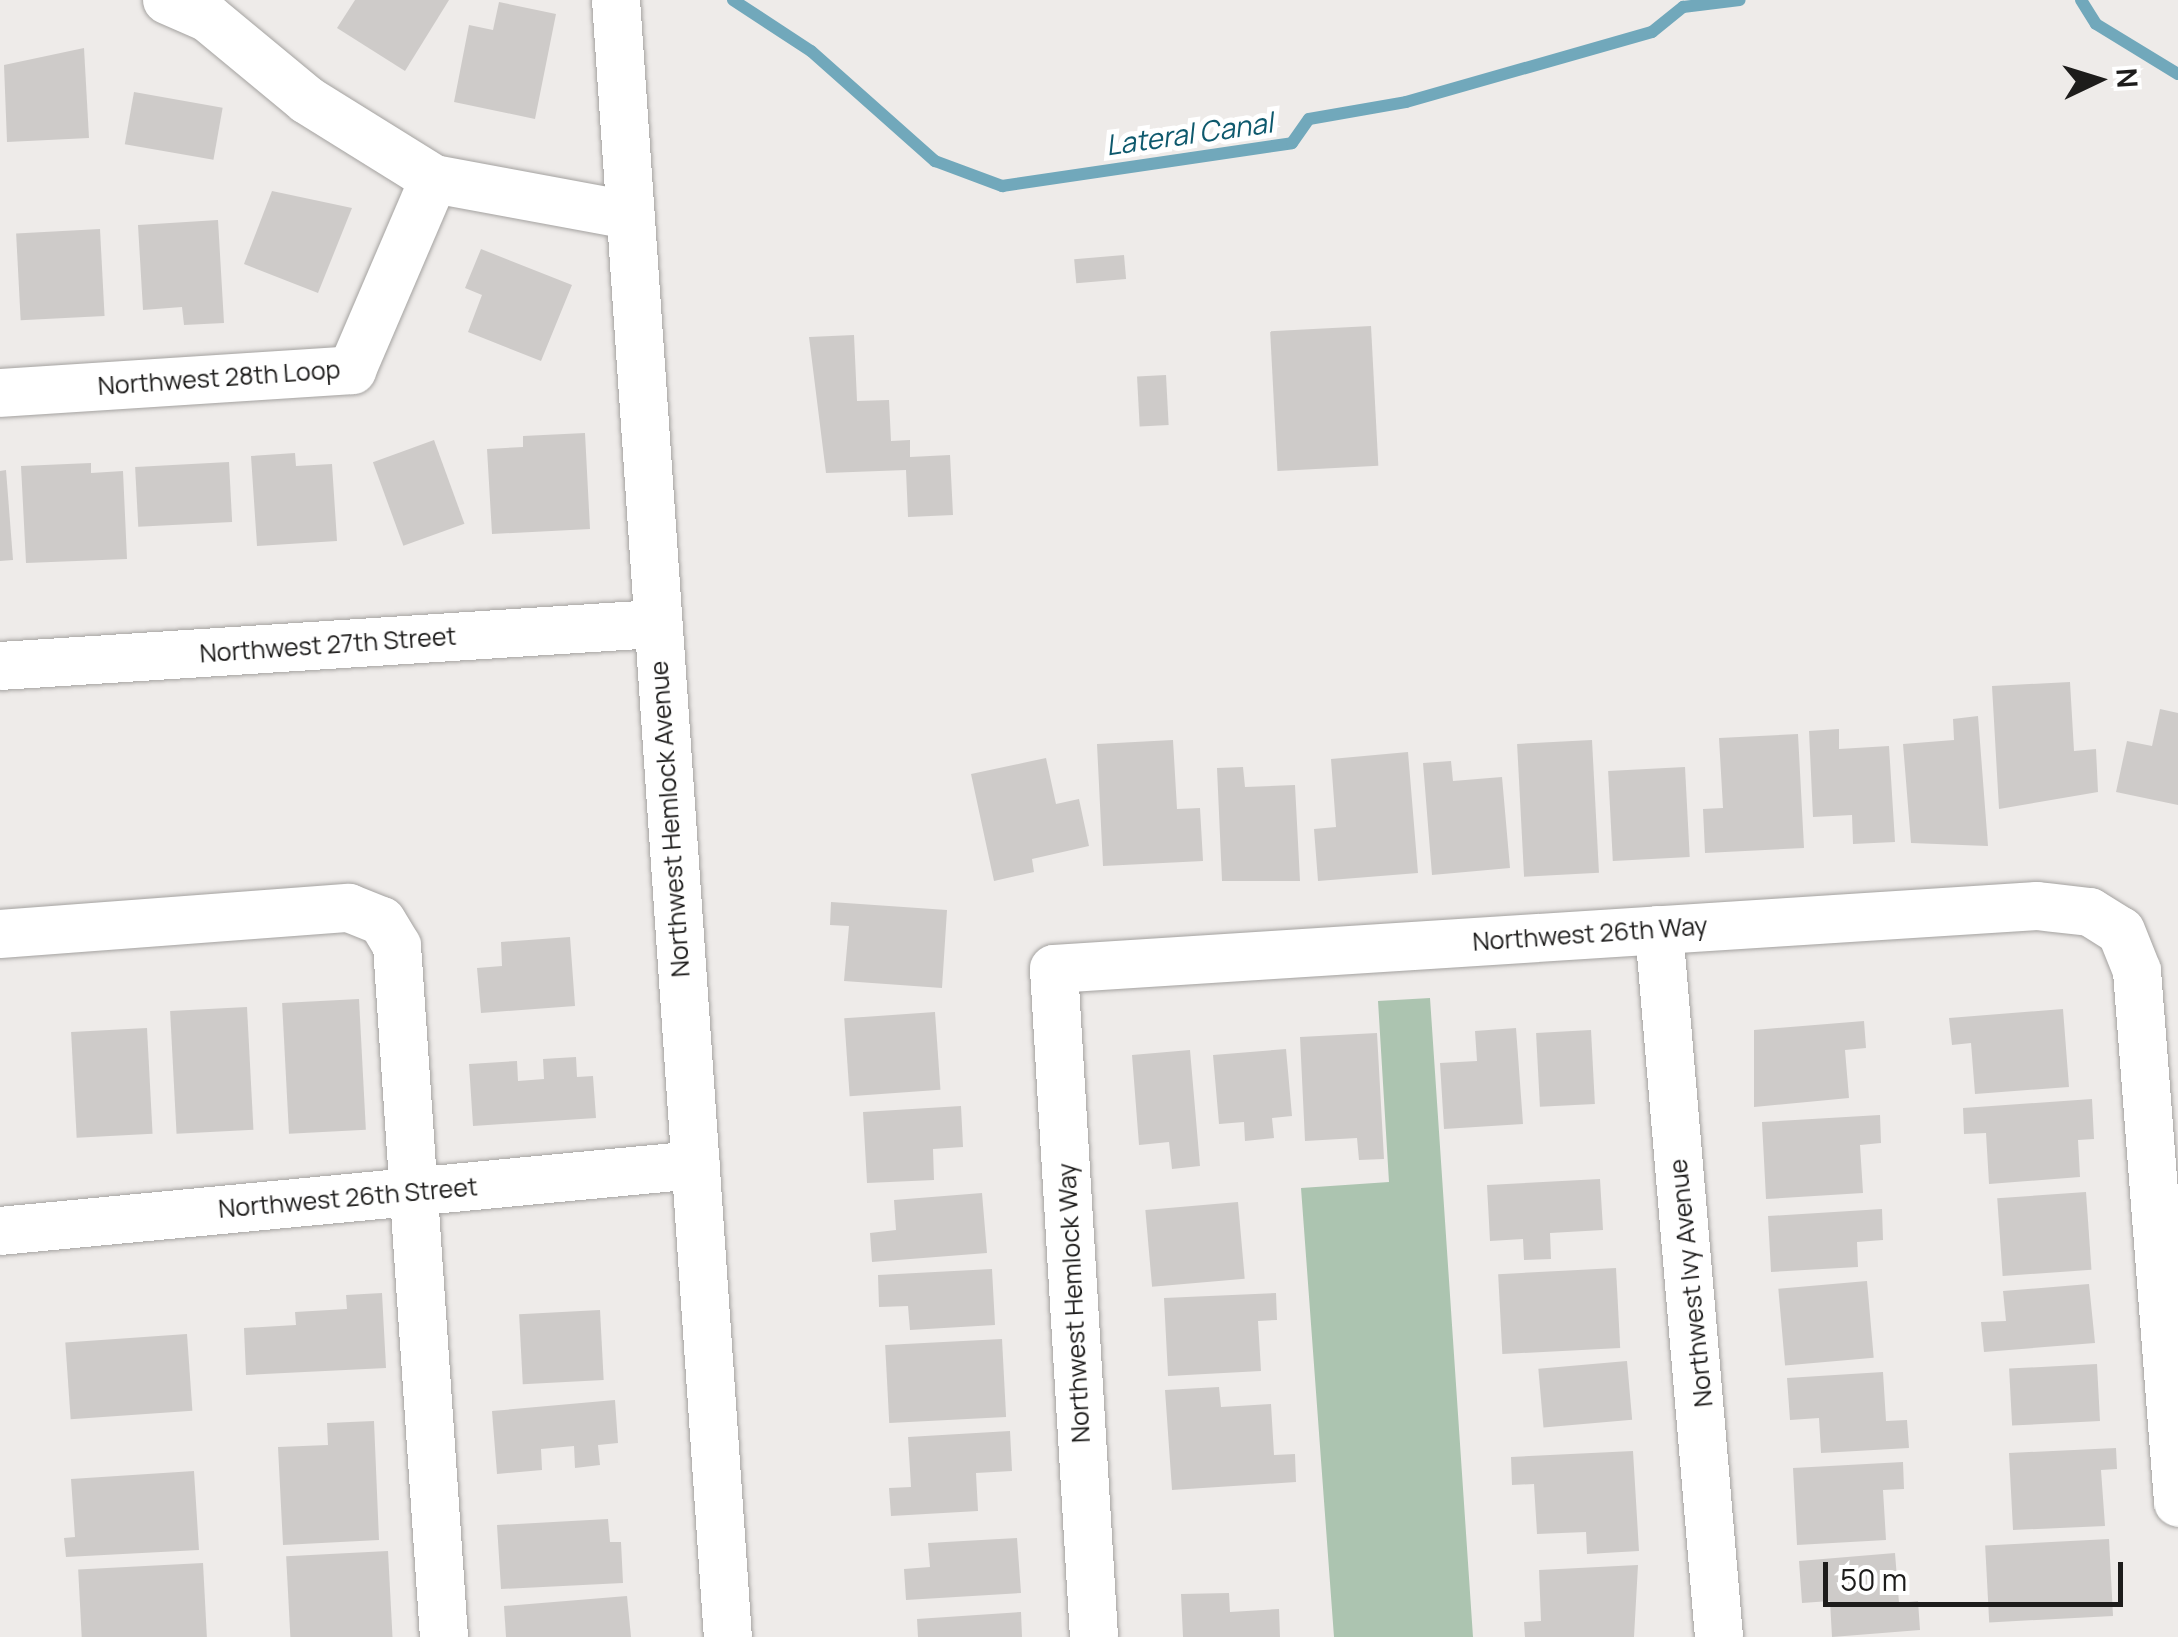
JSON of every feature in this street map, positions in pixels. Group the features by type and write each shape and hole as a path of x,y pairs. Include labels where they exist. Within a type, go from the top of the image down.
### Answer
{"street":[{"path":"167,0 208,18 308,100 434,179 628,215"},
{"name":"Northwest Hemlock Avenue","path":"616,0 655,624 728,1637"},
{"name":"Northwest 28th Loop","path":"0,392 352,370 434,179"},
{"name":"Northwest 27th Street","path":"0,666 655,624"},
{"name":"Northwest 26th Way","path":"1054,970 2037,906 2090,912 2121,931 2143,1013 2178,1502"},
{"path":"0,934 349,908 382,920 397,946 444,1637"},
{"name":"Northwest Ivy Avenue","path":"1659,930 1720,1637"},
{"name":"Northwest Hemlock Way","path":"1054,970 1094,1637"},
{"name":"Northwest 26th Street","path":"0,1231 696,1165"}],"green space":[{"path":"1430,998 1473,1637 1334,1637 1301,1188 1389,1182 1378,1001"}],"building":[{"path":"355,0 449,0 405,71 337,28"},
{"path":"499,2 556,14 535,119 454,102 469,25 493,30"},
{"path":"84,48 89,138 7,142 4,65"},
{"path":"134,92 223,108 213,160 125,144"},
{"path":"272,191 352,208 318,293 244,264"},
{"path":"218,220 224,323 184,325 182,307 143,310 138,225"},
{"path":"100,229 105,316 21,320 16,233"},
{"path":"481,249 572,285 541,361 468,332 482,295 465,288"},
{"path":"1124,255 1126,279 1076,283 1074,259"},
{"path":"1371,326 1378,466 1277,471 1270,331"},
{"path":"854,335 857,401 889,400 891,441 910,440 910,457 950,455 953,515 908,517 906,470 826,473 809,337"},
{"path":"1166,375 1169,425 1140,426 1137,377"},
{"path":"585,433 590,529 492,534 487,449 523,447 523,436"},
{"path":"434,440 464,524 403,546 373,462"},
{"path":"295,453 296,466 332,464 337,541 257,546 251,456"},
{"path":"229,462 232,522 138,527 135,467"},
{"path":"91,463 91,473 123,471 127,559 26,563 21,466"},
{"path":"6,470 13,560 0,561 0,471"},
{"path":"2070,682 2074,751 2096,749 2098,792 1999,809 1992,686"},
{"path":"2160,709 2178,713 2178,805 2116,792 2127,741 2152,746"},
{"path":"1978,716 1988,846 1911,843 1903,744 1954,740 1953,719"},
{"path":"1839,729 1839,749 1889,746 1895,842 1853,844 1852,815 1813,817 1809,731"},
{"path":"1798,734 1804,848 1705,853 1703,809 1723,808 1719,738"},
{"path":"1173,740 1177,809 1200,808 1203,861 1103,866 1097,744"},
{"path":"1592,740 1599,873 1524,877 1517,744"},
{"path":"1408,752 1418,873 1318,881 1314,829 1336,827 1331,759"},
{"path":"1046,758 1056,804 1079,799 1089,846 1032,859 1034,872 994,881 971,774"},
{"path":"1451,761 1453,781 1502,777 1510,868 1432,875 1423,763"},
{"path":"1243,767 1245,787 1295,785 1300,881 1222,881 1217,768"},
{"path":"1685,767 1690,857 1613,861 1608,771"},
{"path":"831,902 947,910 942,988 844,981 849,926 830,925"},
{"path":"570,937 575,1006 481,1013 477,968 502,966 501,942"},
{"path":"359,999 366,1130 289,1134 282,1003"},
{"path":"247,1007 253,1130 177,1134 170,1011"},
{"path":"2063,1009 2069,1087 1975,1094 1971,1043 1952,1045 1949,1018"},
{"path":"935,1012 940,1090 850,1096 844,1018"},
{"path":"1864,1021 1866,1048 1845,1050 1849,1098 1754,1107 1754,1030"},
{"path":"147,1028 153,1134 77,1138 71,1032"},
{"path":"1516,1028 1523,1124 1444,1129 1440,1063 1477,1061 1475,1031"},
{"path":"1591,1030 1595,1104 1540,1107 1536,1033"},
{"path":"1377,1033 1384,1159 1359,1160 1357,1138 1305,1141 1300,1037"},
{"path":"1286,1049 1292,1116 1272,1118 1274,1138 1245,1141 1244,1122 1219,1124 1213,1055"},
{"path":"1190,1050 1200,1166 1172,1169 1169,1142 1139,1145 1132,1055"},
{"path":"576,1057 577,1077 593,1076 596,1118 473,1126 469,1064 517,1061 518,1081 544,1079 543,1059"},
{"path":"2092,1099 2094,1139 2078,1140 2080,1177 1989,1184 1986,1133 1964,1134 1963,1108"},
{"path":"961,1106 963,1147 933,1149 934,1180 867,1183 863,1112"},
{"path":"1880,1115 1881,1143 1860,1145 1863,1193 1766,1199 1762,1122"},
{"path":"1600,1179 1603,1230 1550,1233 1551,1259 1524,1260 1523,1239 1490,1241 1487,1185"},
{"path":"2086,1192 2091,1270 2003,1276 1997,1198"},
{"path":"982,1193 987,1253 872,1262 870,1233 896,1230 894,1200"},
{"path":"1238,1202 1245,1279 1152,1287 1145,1210"},
{"path":"1882,1209 1883,1240 1857,1242 1858,1267 1771,1272 1768,1216"},
{"path":"1616,1268 1620,1348 1502,1354 1498,1274"},
{"path":"992,1269 995,1325 910,1330 908,1306 879,1307 878,1275"},
{"path":"1867,1281 1874,1358 1785,1365 1778,1289"},
{"path":"2089,1284 2095,1343 1984,1352 1981,1322 2006,1321 2003,1291"},
{"path":"382,1293 386,1368 246,1375 244,1328 296,1325 295,1312 347,1309 346,1295"},
{"path":"1276,1293 1277,1320 1258,1321 1261,1371 1168,1376 1164,1298"},
{"path":"600,1310 604,1380 523,1384 519,1314"},
{"path":"187,1334 192,1411 71,1419 65,1343"},
{"path":"1002,1339 1006,1417 889,1423 885,1345"},
{"path":"1627,1361 1632,1420 1543,1428 1538,1369"},
{"path":"2097,1364 2100,1421 2012,1426 2009,1369"},
{"path":"1883,1372 1886,1421 1907,1420 1909,1448 1821,1453 1819,1418 1790,1420 1787,1378"},
{"path":"1219,1387 1221,1407 1271,1404 1274,1455 1295,1454 1296,1482 1172,1490 1165,1390"},
{"path":"615,1400 618,1443 598,1445 600,1465 575,1468 574,1446 541,1449 542,1470 497,1474 492,1411"},
{"path":"374,1421 379,1540 283,1545 278,1447 328,1445 327,1423"},
{"path":"1010,1431 1012,1471 976,1473 978,1511 891,1516 889,1488 911,1487 908,1437"},
{"path":"2116,1448 2117,1469 2101,1470 2105,1526 2013,1530 2009,1453"},
{"path":"1633,1451 1639,1551 1587,1554 1586,1532 1537,1534 1534,1484 1512,1485 1511,1457"},
{"path":"1903,1462 1904,1489 1883,1490 1886,1540 1797,1545 1793,1468"},
{"path":"194,1471 199,1550 66,1557 64,1538 75,1537 71,1479"},
{"path":"608,1519 610,1542 621,1542 623,1583 501,1589 497,1525"},
{"path":"1017,1538 1021,1593 906,1600 904,1569 930,1567 928,1543"},
{"path":"2109,1539 2113,1616 1989,1622 1985,1545"},
{"path":"388,1551 393,1637 290,1637 286,1556"},
{"path":"1895,1553 1899,1603 1918,1601 1920,1630 1832,1637 1830,1601 1802,1603 1799,1561"},
{"path":"203,1563 207,1637 82,1637 78,1570"},
{"path":"1638,1565 1634,1637 1525,1637 1524,1622 1541,1621 1539,1570"},
{"path":"1229,1593 1230,1612 1279,1609 1280,1637 1183,1637 1181,1594"},
{"path":"627,1596 631,1637 506,1637 504,1606"},
{"path":"1021,1612 1022,1637 918,1637 917,1619"}],"waterway":[{"name":"Lateral Canal","path":"733,0 811,51 935,161 1002,186 1292,143 1309,119 1406,102 1652,32 1683,7 1740,0"},
{"name":"Lateral Canal","path":"2081,0 2096,24 2178,74"}]}
